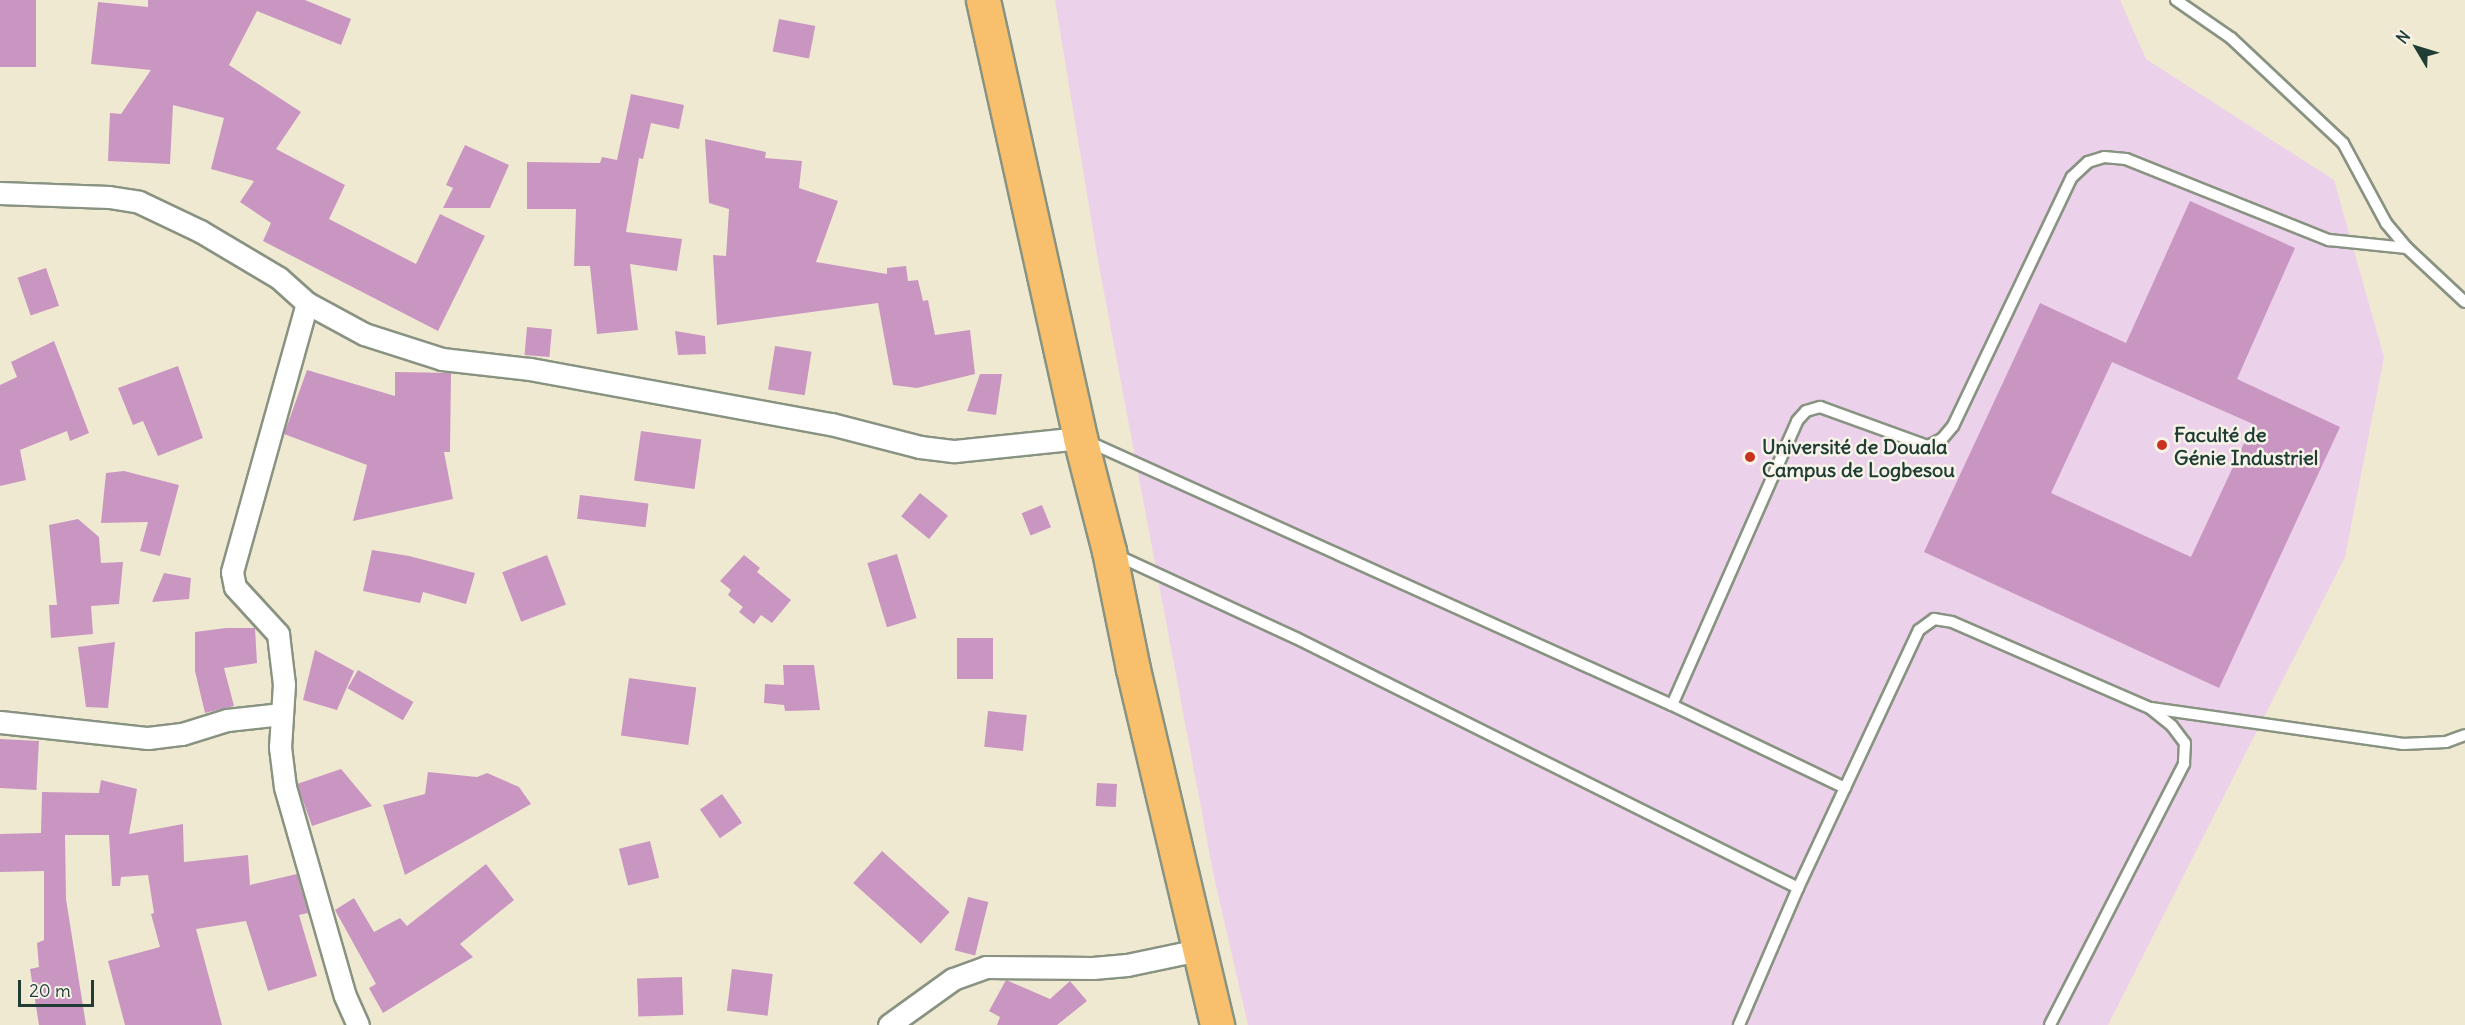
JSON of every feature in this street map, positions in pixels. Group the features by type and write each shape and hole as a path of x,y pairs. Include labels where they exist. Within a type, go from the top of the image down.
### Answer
{"main road":[{"path":"982,0 1080,438 1109,551 1133,669 1217,1025"}],"street":[{"path":"0,193 109,197 139,202 200,231 279,278 307,303 364,334 442,359 530,369 831,424 920,447 955,451 976,450 1080,438"},
{"path":"307,303 232,572 235,587 278,634 284,684 280,747 285,787 345,996 358,1025"},
{"path":"0,722 148,738 183,734 227,720 282,714"},
{"path":"890,1025 953,979 986,967 1093,968 1127,965 1198,950"}],"lane":[{"path":"2176,0 2231,38 2343,143 2386,223 2407,248 2465,302"},
{"path":"1672,705 1797,421 1806,411 1820,407 1928,446 1942,439 1953,426 2072,177 2088,162 2104,157 2126,159 2329,240 2407,248"},
{"path":"1080,438 1672,705 1845,788"},
{"path":"1109,551 1296,638 1798,888"},
{"path":"1739,1025 1798,888 1919,630 1934,619 1952,622 2150,708 2403,744 2446,742 2465,735"},
{"path":"2050,1025 2184,764 2185,743 2172,726 2150,708"}],"shaded area":[{"name":"Université de Douala Campus de Logbesou","path":"1055,0 2120,0 2146,59 2334,180 2384,357 2345,557 2108,1025 1248,1025 1214,877 1097,255"}],"building":[{"path":"0,0 36,0 36,67 0,67"},
{"path":"148,0 305,0 351,19 341,45 257,11 229,65 301,112 276,149 345,185 329,219 416,264 440,214 485,236 438,331 263,241 271,223 240,202 254,181 211,169 224,118 173,105 170,164 108,161 110,113 121,114 151,70 91,64 98,2 148,7"},
{"path":"779,19 815,26 809,58 773,51"},
{"path":"631,94 684,105 679,129 651,123 643,159 639,158 626,232 682,239 677,271 630,264 638,330 597,334 590,266 574,266 576,209 527,209 527,162 600,163 602,157 617,160"},
{"path":"705,139 766,152 765,158 802,161 799,188 838,201 816,262 887,274 887,268 906,266 908,281 918,280 923,301 928,300 935,335 970,330 975,374 917,388 893,385 878,303 717,325 713,255 726,256 729,209 709,203"},
{"path":"465,145 509,165 490,208 443,208 453,188 446,185"},
{"path":"2190,201 2295,248 2237,379 2340,427 2219,688 1924,552 2040,303 2126,343","holes":["2112,362 2253,424 2191,557 2051,493"]},
{"path":"46,268 59,306 31,316 18,278"},
{"path":"527,327 552,329 549,357 525,355"},
{"path":"675,331 705,336 706,354 678,355"},
{"path":"54,341 89,433 70,441 67,431 20,450 26,480 0,486 0,385 17,377 11,362"},
{"path":"775,346 812,352 805,395 768,389"},
{"path":"178,366 203,438 158,456 143,421 133,425 118,388"},
{"path":"307,370 395,396 395,372 451,373 450,452 444,452 453,499 353,521 367,465 284,434"},
{"path":"980,374 1002,374 996,415 967,411"},
{"path":"641,431 701,439 694,489 634,481"},
{"path":"124,471 179,485 160,556 140,551 148,522 101,523 106,473"},
{"path":"920,493 948,516 929,539 901,516"},
{"path":"580,495 648,503 646,527 577,519"},
{"path":"1042,505 1051,527 1031,535 1022,513"},
{"path":"78,519 99,537 101,563 123,562 119,604 91,606 93,634 51,638 49,605 57,605 49,525"},
{"path":"372,550 409,556 475,573 466,604 423,592 420,603 363,591"},
{"path":"897,554 917,618 887,627 867,563"},
{"path":"547,555 566,604 521,622 502,572"},
{"path":"744,555 760,568 757,572 791,600 772,623 761,615 754,624 739,612 743,607 728,595 731,590 720,581"},
{"path":"164,573 191,578 189,599 152,602"},
{"path":"226,628 255,628 257,663 224,668 234,706 205,713 195,671 195,632"},
{"path":"957,638 993,638 993,679 957,679"},
{"path":"115,642 108,708 86,707 78,647"},
{"path":"315,650 354,671 337,710 303,700"},
{"path":"783,665 814,665 820,710 785,711 784,705 764,703 765,684 784,685"},
{"path":"358,670 413,702 403,720 348,688"},
{"path":"629,678 696,687 688,745 621,735"},
{"path":"988,711 1027,715 1023,751 984,747"},
{"path":"0,739 39,741 36,790 0,788"},
{"path":"341,769 372,806 312,826 297,784"},
{"path":"428,772 477,777 487,773 519,787 531,804 405,875 383,805 425,794"},
{"path":"101,780 137,789 129,834 183,824 184,862 248,855 250,885 297,874 308,913 299,915 317,976 268,991 246,921 196,929 222,1025 125,1025 108,961 160,947 151,914 154,913 148,875 121,877 120,886 112,886 109,835 65,835 66,899 86,1025 39,1025 30,969 39,967 37,943 44,940 44,871 0,872 0,834 41,833 42,792 99,793"},
{"path":"1097,783 1117,784 1116,807 1096,806"},
{"path":"722,794 742,823 720,838 700,809"},
{"path":"650,841 659,878 628,886 619,849"},
{"path":"882,851 950,912 921,944 853,883"},
{"path":"486,864 514,900 460,944 473,957 383,1013 369,988 376,984 335,910 354,898 374,932 400,918 407,926"},
{"path":"968,897 988,902 975,955 955,950"},
{"path":"732,969 773,974 768,1016 727,1011"},
{"path":"682,977 683,1015 638,1017 637,979"},
{"path":"1006,980 1050,999 1070,981 1087,1001 1057,1025 997,1025 1000,1017 989,1011"}],"place":[{"name":"Faculté de Génie Industriel","path":"2162,445"},
{"name":"Université de Douala Campus de Logbesou","path":"1750,457"}]}
